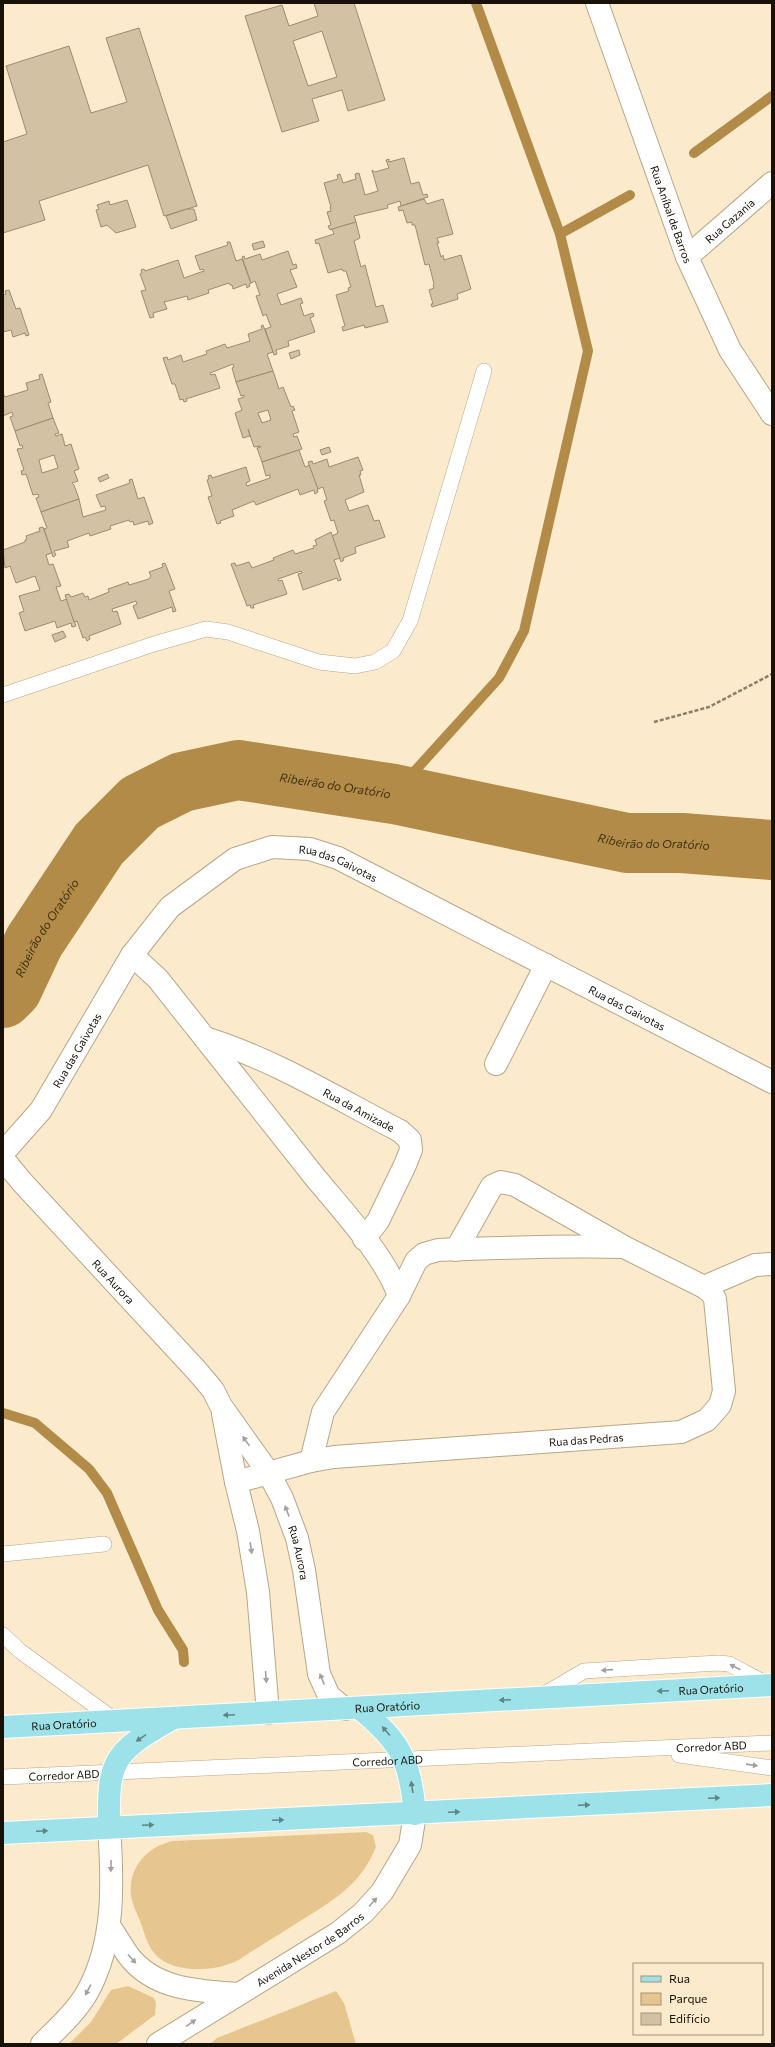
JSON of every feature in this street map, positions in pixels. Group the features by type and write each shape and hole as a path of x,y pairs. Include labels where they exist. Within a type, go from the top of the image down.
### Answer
{"main road":[{"name":"Rua Oratório","path":"3,1727 771,1685"},
{"path":"352,1708 381,1726 394,1741 405,1760 412,1784 415,1814"},
{"path":"109,1827 108,1790 111,1773 120,1757 130,1745 174,1718"},
{"path":"3,1833 415,1814 772,1795"}],"street":[{"name":"Rua Aníbal de Barros","path":"597,3 687,257 730,350 772,414"},
{"name":"Rua Gazania","path":"687,257 772,183"},
{"name":"Rua das Gaivotas","path":"3,1153 41,1110 132,955 170,907 235,859 272,847 310,849 338,858 772,1082"},
{"path":"132,955 158,979 385,1266 395,1284 399,1296 323,1412 311,1461"},
{"path":"496,1064 546,965"},
{"name":"Rua da Amizade","path":"205,1038 230,1046 261,1059 400,1130 410,1140 411,1150 405,1165 378,1221 364,1239"},
{"name":"Rua Aurora","path":"3,1158 22,1182 198,1371 213,1390 221,1406 268,1472 282,1498 297,1538 304,1570 319,1674 329,1696 352,1708"},
{"name":"Rua das Pedras","path":"236,1482 311,1461 334,1457 681,1432 708,1420 720,1405 724,1391 715,1299 711,1292 704,1287 626,1248 515,1185 501,1182 492,1186 456,1250"},
{"name":"Rua das Pedras","path":"399,1296 416,1262 424,1254 438,1250 591,1246 626,1248"},
{"path":"704,1287 755,1265 772,1264"},
{"name":"Rua Aurora","path":"221,1406 236,1482 248,1531 258,1592 268,1713"},
{"name":"Avenida Nestor de Barros","path":"158,2044 338,1933 363,1913 382,1892 410,1845 415,1814"},
{"path":"42,2044 73,2012 88,1992 101,1962 110,1927 111,1856 109,1827"},
{"path":"110,1927 129,1956 144,1972 173,1986 192,1991 238,1994"}],"lane":[{"path":"3,695 154,644 206,630 228,632 319,662 336,664 355,666 375,662 393,651 410,621 484,372"},
{"path":"4,1554 104,1544"},
{"path":"3,1635 20,1651 116,1721"},
{"name":"Corredor ABD","path":"3,1778 772,1743"},
{"path":"644,1750 772,1768"}],"path":[{"path":"654,722 708,707 772,674"}],"green space":[{"path":"366,1832 373,1835 376,1847 369,1861 352,1884 320,1909 237,1961 223,1966 203,1969 181,1968 162,1960 155,1954 150,1946 132,1902 131,1885 136,1867 148,1853 155,1848 173,1841"},
{"path":"128,1986 154,1998 156,2003 155,2015 116,2044 69,2044 91,2022 111,1990"},
{"path":"336,1991 344,2003 356,2044 210,2044 217,2038"}],"building":[{"path":"314,3 354,3 385,100 348,111 342,90 312,99 319,121 282,132 245,16 282,5 289,26 318,16","holes":["322,31 337,77 308,86 293,41"]},
{"path":"139,28 197,206 164,216 148,165 39,201 45,220 3,233 3,142 27,134 6,66 69,46 91,113 127,102 106,38"},
{"path":"404,158 411,184 419,182 423,195 427,194 428,197 401,206 400,201 387,205 388,208 354,216 356,222 330,230 328,226 331,225 327,212 331,211 331,207 324,183 338,179 337,175 340,174 343,183 356,179 355,174 359,173 365,195 378,191 372,170 375,172 389,168 386,160 389,159 389,162"},
{"path":"424,199 427,204 443,199 453,234 437,238 441,257 443,255 444,260 461,255 471,289 457,294 458,299 432,307 431,304 433,304 429,290 434,288 434,284 429,264 425,265 415,225 412,225 412,222 407,223 403,210 399,211 398,207"},
{"path":"127,200 136,227 116,233 107,225 101,227 96,210 99,209 97,205 109,201 110,205"},
{"path":"187,209 194,209 197,220 171,229 166,216"},
{"path":"356,222 360,238 354,241 361,267 365,265 376,307 383,305 388,322 365,328 364,325 343,331 342,327 345,326 336,295 349,291 348,288 351,287 346,271 343,271 342,269 328,273 319,243 316,244 315,240 334,234 332,229"},
{"path":"263,241 265,247 254,250 252,244"},
{"path":"227,242 230,242 236,261 242,259 251,283 249,284 250,286 247,288 246,284 233,289 232,285 229,283 208,290 209,293 188,300 187,296 164,302 167,309 153,313 154,317 150,318 141,291 146,290 140,274 142,273 141,270 144,269 145,271 178,260 184,278 204,271 203,269 200,270 195,256 228,245"},
{"path":"288,251 293,265 296,264 297,268 290,270 297,287 277,294 281,305 301,298 303,303 300,304 304,316 313,313 314,316 310,318 315,332 288,341 289,346 276,350 277,354 274,355 265,329 271,327 266,314 263,316 256,296 260,295 255,281 251,283 242,257 244,256 245,259 260,254 262,260"},
{"path":"9,290 16,309 20,308 29,335 26,336 25,333 13,337 11,330 3,332 3,295 6,294 5,291"},
{"path":"263,325 273,352 267,354 273,371 236,382 232,368 234,367 233,364 210,373 211,375 215,374 220,388 186,399 187,401 184,402 183,399 180,400 175,384 172,384 163,358 167,357 168,360 181,355 183,362 207,354 206,351 225,344 227,348 250,341 248,334 262,329 261,326"},
{"path":"299,350 300,355 291,359 289,353"},
{"path":"273,371 279,389 283,387 291,407 293,406 295,410 292,411 299,432 293,434 294,437 297,436 302,449 262,462 257,448 261,447 254,447 248,429 250,436 243,438 235,413 242,410 238,399 244,397 244,395 241,396 236,382","holes":["268,410 271,420 262,423 258,413"]},
{"path":"42,374 51,402 48,403 53,418 15,431 10,417 13,416 12,412 3,416 3,393 5,397 28,390 26,383 40,379 39,375"},
{"path":"53,418 59,433 55,434 56,436 62,434 65,446 71,444 79,469 74,471 78,481 72,483 79,499 41,512 36,498 39,497 38,494 33,495 26,474 22,475 21,471 24,470 17,449 23,448 22,445 20,446 15,431","holes":["54,455 58,468 42,473 39,460"]},
{"path":"329,447 331,452 322,455 320,450"},
{"path":"299,450 305,467 310,465 318,492 315,494 314,490 300,495 298,489 256,505 254,501 232,510 234,516 220,521 221,523 217,524 208,497 212,496 207,480 209,479 208,476 211,475 212,478 246,467 250,481 246,483 247,486 270,478 270,475 266,476 262,462"},
{"path":"358,457 363,470 360,471 361,475 359,475 364,492 345,500 349,511 368,505 374,521 379,520 385,537 355,547 356,553 343,558 344,560 341,562 332,536 338,533 334,520 331,521 324,501 327,500 323,487 318,489 308,462 312,461 313,464 327,459 329,467"},
{"path":"107,474 109,478 100,482 98,478"},
{"path":"132,479 138,499 144,497 153,523 149,525 148,521 134,525 133,521 130,522 129,520 110,526 111,529 90,536 89,533 67,541 69,547 54,551 56,555 53,557 44,529 47,528 41,512 79,499 83,517 106,510 105,506 101,507 96,495 130,483 129,480"},
{"path":"43,527 52,553 46,555 49,565 53,564 61,586 56,587 61,601 67,599 76,626 72,627 71,623 57,628 55,621 25,631 19,613 24,611 19,596 40,590 35,576 16,583 10,566 5,568 3,550 25,542 27,539 26,536 40,531 39,528"},
{"path":"331,532 340,558 334,560 341,580 338,581 337,578 303,590 298,574 302,573 301,571 278,579 279,581 282,580 287,594 253,605 254,608 251,608 250,605 247,606 231,564 235,563 236,566 249,562 252,568 274,560 273,558 293,550 295,554 314,548 313,546 317,545 315,540"},
{"path":"165,563 175,589 169,591 176,611 173,612 172,607 138,619 133,606 137,604 136,601 112,609 113,612 117,611 121,624 89,636 90,639 87,641 85,637 83,638 77,621 74,622 65,595 69,594 71,597 83,593 85,597 88,596 89,600 109,592 108,589 128,582 129,585 149,579 151,576 149,572 163,567 162,564"},
{"path":"63,631 66,637 55,642 52,635"}],"waterway":[{"path":"394,794 499,678 524,631 588,351 560,234 476,3"},
{"path":"694,153 772,96"},
{"path":"560,234 630,195"},
{"name":"Ribeirão do Oratório","path":"3,998 12,989 34,942 99,844 140,803 182,782 238,770 394,794 627,843 682,843 772,850"},
{"path":"3,1413 35,1423 89,1469 107,1493 158,1610 183,1650 184,1662"}]}
